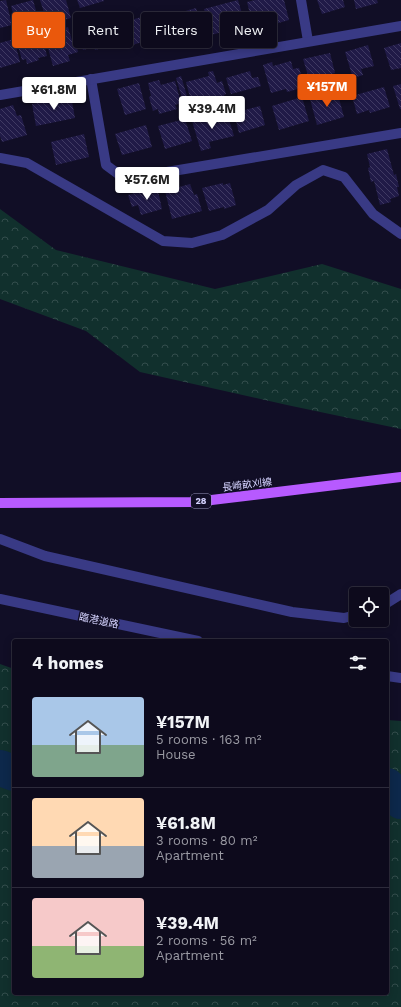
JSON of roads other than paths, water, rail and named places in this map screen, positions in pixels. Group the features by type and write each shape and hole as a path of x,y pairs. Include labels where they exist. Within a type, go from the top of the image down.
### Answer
{"main road":[{"name":"長崎畝刈線","path":"0,503 195,502 401,477"}],"street":[{"path":"301,0 308,41"},
{"path":"0,95 401,26"},
{"path":"91,79 106,165 125,179 401,133"},
{"path":"0,158 27,163 163,241 192,243 222,235 268,210 296,185 323,170 344,177 373,214 401,234"},
{"path":"0,539 45,556 292,612 344,618 349,617"},
{"path":"389,602 401,594"},
{"name":"臨港道路","path":"0,599 189,639"},
{"path":"389,676 401,678"}],"waterway":[{"path":"0,768 12,772"},
{"path":"389,788 401,801"}]}
